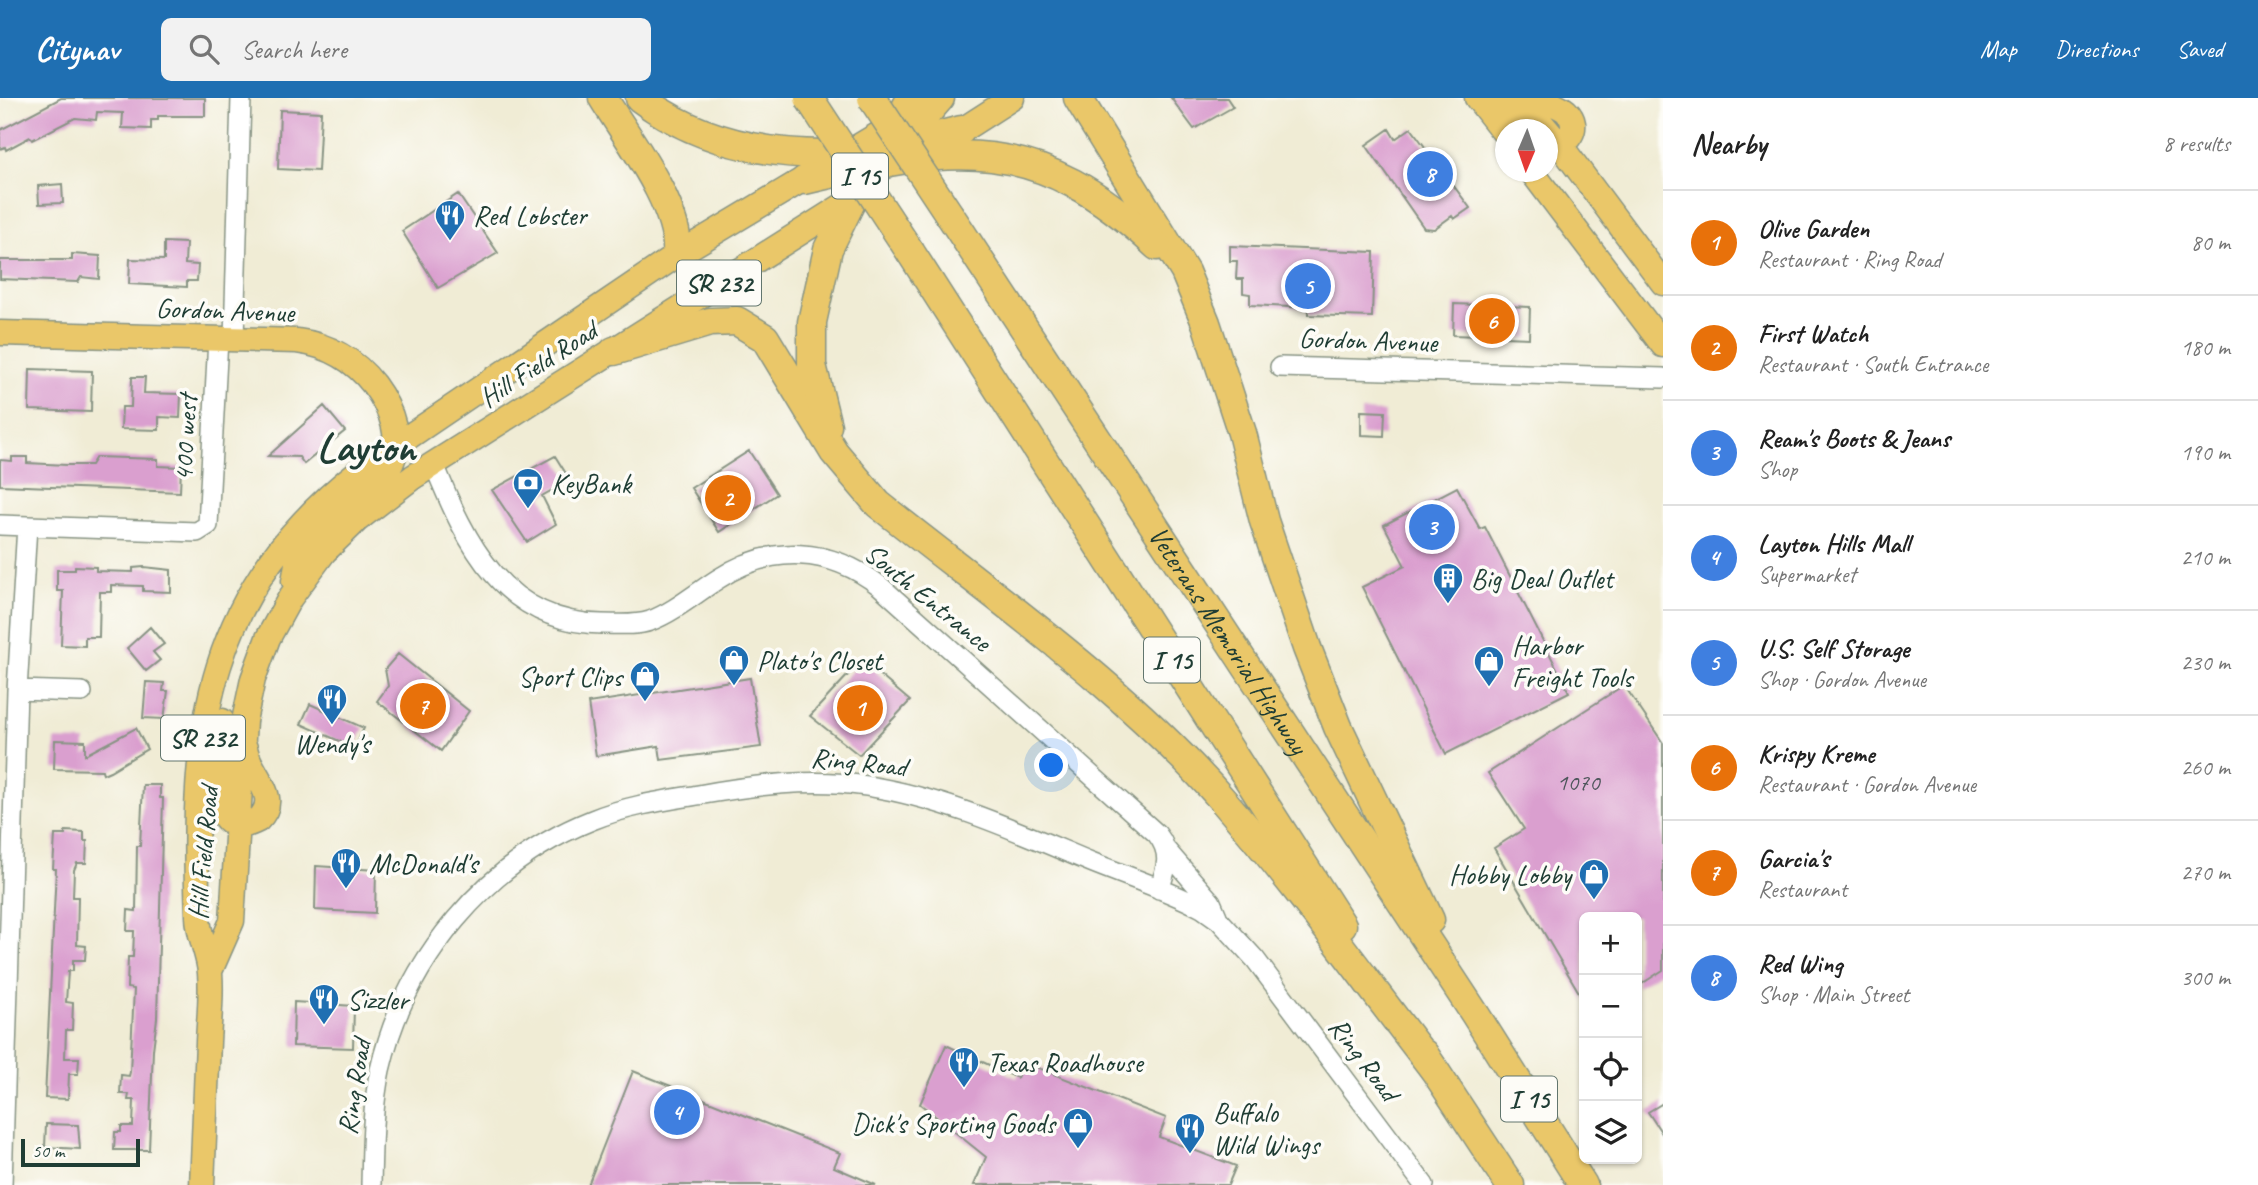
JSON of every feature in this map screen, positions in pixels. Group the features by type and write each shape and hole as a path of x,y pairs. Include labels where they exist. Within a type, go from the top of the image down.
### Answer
{"highway":[{"path":"603,98 669,208 677,234 677,255"},
{"path":"640,98 679,124 726,142 796,152 890,144 961,130"},
{"name":"Veterans Memorial Highway","path":"809,98 1510,1185"},
{"name":"Veterans Memorial Highway","path":"872,98 1475,1014 1583,1185"},
{"path":"825,216 890,144 938,98"},
{"path":"1078,98 1185,272 1207,327 1242,433 1264,522 1338,727 1475,1014"},
{"path":"834,452 812,365 812,322 828,249 853,198 890,144"},
{"path":"805,180 890,144 1018,161 1091,192 1124,215 1185,272"},
{"path":"614,351 710,322 737,321 765,338 834,452 878,504 1100,681 1174,750 1227,804 1433,1068"}],"main road":[{"path":"961,130 1012,98"},
{"path":"1477,98 1495,121"},
{"path":"1499,98 1516,119"},
{"path":"1520,98 1535,119"},
{"path":"1539,98 1563,109 1571,117 1572,132 1558,144"},
{"path":"1558,152 1663,283"},
{"name":"Hill Field Road","path":"211,971 198,919 198,826 205,723 214,679 228,638 264,569 282,542 315,506 394,442 677,255 805,180"},
{"path":"1540,182 1663,345"},
{"name":"Hill Field Road","path":"211,971 232,921 242,733 255,672 268,638 290,597 344,531 382,500 434,464 853,198"},
{"path":"434,464 437,446 450,424 523,374 573,323"},
{"name":"Gordon Avenue","path":"0,333 303,342 344,357 367,377 392,415 394,442"},
{"path":"290,597 300,555 338,512 387,472 394,442"},
{"path":"238,824 226,818 218,805 220,737 229,684 264,569"},
{"name":"SR 232","path":"202,1185 211,971"}],"street":[{"path":"226,339 241,98"},
{"name":"400 west","path":"27,526 197,533 208,525 226,339"},
{"name":"Gordon Avenue","path":"1280,367 1663,378"},
{"name":"South Entrance","path":"434,464 450,501 496,579 527,604 569,622 619,624 648,621 739,566 767,556 815,555 856,568 880,586 1150,827 1211,902 1219,920"},
{"path":"0,525 27,526 16,690 2,1185"},
{"path":"16,690 82,692"},
{"name":"Ring Road","path":"371,1185 373,1117 383,1061 396,1019 423,962 449,927 490,884 526,856 591,820 643,804 799,782 856,785 908,794 951,807 1159,889 1194,904 1219,920 1255,959 1424,1185"},
{"path":"1159,889 1167,866 1167,851"}],"building":[{"path":"61,98 205,98 205,116 158,116 158,120 151,120 151,129 122,128 123,113 97,112 96,120 75,118 32,140 30,137 6,150 5,147 0,149 0,130"},
{"path":"1171,98 1227,98 1233,107 1194,129"},
{"path":"280,110 321,112 318,171 278,169"},
{"path":"1411,128 1470,208 1454,219 1452,216 1434,229 1424,228 1366,145 1389,129 1395,139"},
{"path":"62,184 63,203 39,204 38,186"},
{"name":"Red Lobster","path":"458,194 498,253 438,288 402,231"},
{"path":"164,242 186,243 185,264 198,265 197,281 187,281 187,287 129,284 130,259 164,260"},
{"path":"1230,246 1374,252 1372,317 1308,315 1308,308 1250,305 1250,294 1243,293 1243,279 1236,279 1237,261 1230,261"},
{"path":"72,254 100,256 99,279 81,277 78,282 0,279 0,260 72,260"},
{"path":"1454,304 1530,307 1529,338 1453,335"},
{"path":"30,369 92,371 91,412 29,410"},
{"path":"132,377 145,377 144,393 181,394 180,418 159,417 159,430 121,429 122,407 131,407"},
{"path":"324,406 345,431 304,464 299,457 268,456"},
{"path":"1361,411 1385,412 1384,436 1361,435"},
{"path":"749,451 777,494 719,532 691,488"},
{"name":"KeyBank","path":"555,456 570,480 542,496 556,524 527,542 492,490"},
{"path":"12,457 27,457 27,463 67,465 91,465 96,457 158,459 158,466 181,467 180,492 0,485 0,460 12,461"},
{"path":"1457,487 1480,529 1485,527 1569,692 1446,754 1362,587 1405,566 1384,525"},
{"path":"75,566 96,567 96,571 133,572 133,568 144,567 171,570 171,592 143,591 143,586 111,585 111,592 100,592 99,637 85,637 85,646 61,645 63,591 57,591 57,570 75,570"},
{"path":"150,627 164,644 153,652 160,660 146,671 127,648"},
{"path":"398,654 469,711 441,751 377,701 388,686 385,669"},
{"path":"862,660 910,701 859,755 810,716"},
{"path":"750,678 761,747 661,760 659,746 596,756 588,703"},
{"path":"146,682 164,683 163,691 168,691 164,719 143,718"},
{"path":"1624,685 1663,743 1663,970 1642,984 1642,912 1579,912 1579,992 1494,848 1524,829 1488,773"},
{"name":"Wendy's","path":"310,704 364,728 355,748 301,724"},
{"path":"136,728 147,749 110,771 103,774 102,770 54,769 55,740 85,741 85,755"},
{"path":"143,785 160,785 160,798 163,798 157,1018 149,1150 114,1150 115,1132 121,1132 121,1126 133,1126 134,1100 128,1100 129,1094 120,1094 121,1075 129,1076 130,1072 134,989 127,988 128,957 133,957 134,931 127,931 128,910 136,911 137,846 140,846"},
{"path":"65,831 84,832 84,841 87,841 86,863 77,863 74,870 73,897 78,897 77,945 86,946 85,960 73,960 73,971 68,971 66,1002 73,1003 72,1030 66,1030 65,1058 79,1058 78,1074 69,1074 68,1099 45,1098 56,869 53,869 55,835 65,835"},
{"name":"McDonald's","path":"316,866 376,870 375,913 315,910"},
{"name":"Sizzler","path":"294,1002 354,1006 353,1048 293,1046"},
{"path":"946,1045 1017,1078 1023,1062 1166,1118 1159,1137 1236,1166 1228,1185 974,1185 986,1157 920,1104"},
{"path":"633,1071 840,1153 834,1167 876,1185 588,1185"},
{"path":"1663,1103 1663,1135 1648,1112"},
{"path":"46,1124 78,1125 80,1149 45,1147"}],"place":[{"name":"Red Wing","path":"1430,174"},
{"name":"Red Lobster","path":"450,242"},
{"name":"U.S. Self Storage","path":"1308,286"},
{"name":"Krispy Kreme","path":"1492,321"},
{"name":"First Watch","path":"728,498"},
{"name":"KeyBank","path":"528,510"},
{"name":"Ream's Boots & Jeans","path":"1432,527"},
{"name":"Big Deal Outlet","path":"1448,605"},
{"name":"Plato's Closet","path":"734,687"},
{"name":"Harbor Freight Tools","path":"1489,688"},
{"name":"Sport Clips","path":"645,703"},
{"name":"Garcia's","path":"423,706"},
{"name":"Olive Garden","path":"860,708"},
{"name":"Wendy's","path":"332,726"},
{"name":"McDonald's","path":"346,890"},
{"name":"Hobby Lobby","path":"1594,901"},
{"name":"Sizzler","path":"324,1026"},
{"name":"Texas Roadhouse","path":"964,1089"},
{"name":"Layton Hills Mall","path":"677,1112"},
{"name":"Dick's Sporting Goods","path":"1078,1150"},
{"name":"Buffalo Wild Wings","path":"1190,1155"}],"district":[{"name":"Layton","path":"366,447"}]}
